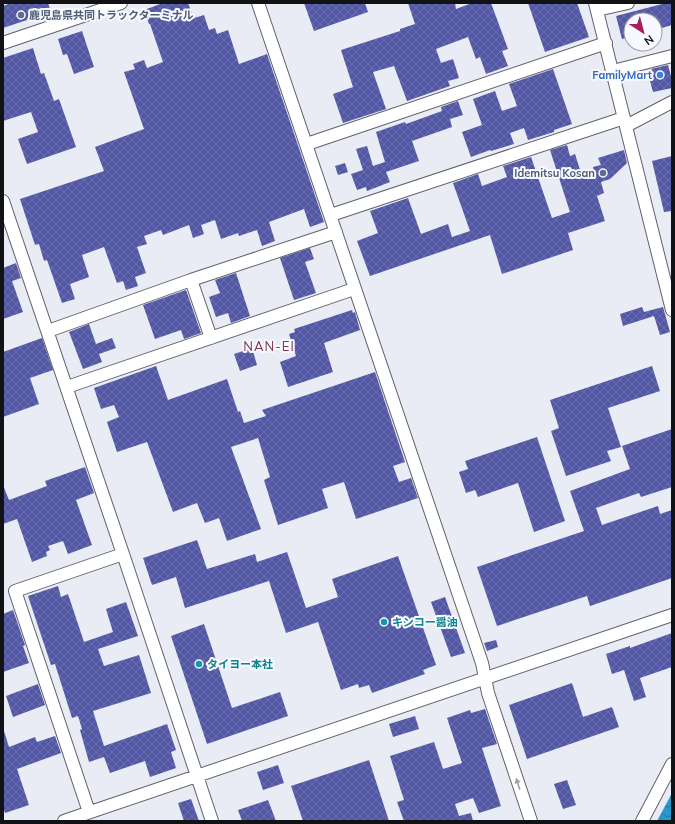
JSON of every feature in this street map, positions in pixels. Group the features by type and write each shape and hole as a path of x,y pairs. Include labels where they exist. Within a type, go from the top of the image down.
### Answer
{"street":[{"path":"3,43 122,3"},
{"path":"258,3 482,663 488,693 531,821"},
{"path":"628,3 596,7 672,310"},
{"path":"307,144 606,43"},
{"path":"613,71 672,56"},
{"path":"331,215 625,122 672,102"},
{"path":"3,201 67,387 212,821"},
{"path":"48,331 191,280 336,232"},
{"path":"191,280 210,338"},
{"path":"67,387 354,289"},
{"path":"89,812 15,591 123,554"},
{"path":"64,821 672,615"},
{"path":"642,821 672,764"}],"water":[{"path":"672,793 672,821 657,821"}],"building":[{"name":"鹿児島県共同トラックターミナル","path":"11,3 48,3 51,12 3,28 3,6"},
{"path":"163,3 188,3 194,18 204,15 209,30 215,28 217,34 228,30 239,64 267,54 324,222 310,227 304,209 269,222 275,241 262,246 257,230 239,236 238,233 221,239 215,220 201,225 204,234 193,238 189,225 163,235 161,230 144,236 147,244 137,247 146,273 135,277 138,286 126,290 123,281 117,283 104,247 82,255 89,277 70,284 75,299 62,303 47,260 44,261 39,244 35,245 20,199 104,171 95,147 144,129 124,72 135,69 133,64 144,60 147,68 163,62 144,10"},
{"path":"304,3 365,3 368,12 314,31"},
{"path":"408,3 455,3 456,9 472,3 491,3 508,49 502,51 508,66 486,74 480,57 476,59 468,37 436,49 441,63 453,59 459,78 448,81 450,86 407,101 394,66 373,72 386,109 343,123 333,94 353,87 341,50 400,31 400,29 415,24"},
{"path":"528,3 577,3 589,37 545,52"},
{"path":"666,3 672,3 672,25 663,28 663,12 631,12"},
{"path":"623,14 623,39 622,39 616,16"},
{"path":"82,31 94,67 74,74 67,54 63,55 58,39"},
{"path":"33,48 41,74 44,73 54,101 59,99 76,147 27,164 18,139 38,132 31,112 3,121 3,58"},
{"name":"FamilyMart","path":"668,65 672,80 672,88 653,92 647,70"},
{"path":"553,69 572,124 554,130 554,132 528,140 524,128 510,133 514,144 491,151 490,150 471,157 462,132 482,125 473,99 495,91 502,111 517,106 509,84"},
{"path":"458,101 463,115 450,119 452,127 412,141 419,161 386,172 390,182 367,191 366,187 357,190 351,174 363,170 356,149 367,146 373,166 385,162 376,132 405,122 406,124 442,111 441,107"},
{"path":"567,145 570,156 575,154 582,176 594,172 593,167 601,165 598,158 624,150 627,163 610,179 601,182 604,193 597,196 605,221 568,233 573,250 502,274 490,235 370,276 357,241 378,233 370,211 408,198 421,234 448,224 452,237 470,231 453,183 478,174 482,186 507,177 503,166 531,157 552,218 570,212 550,150"},
{"path":"672,156 672,211 664,212 652,161"},
{"path":"345,163 348,172 338,175 335,166"},
{"path":"310,248 314,259 305,262 316,293 294,300 280,258"},
{"path":"16,263 21,278 12,281 23,312 3,319 3,268"},
{"path":"236,273 250,316 231,323 228,313 216,317 209,297 220,293 215,280"},
{"path":"186,290 201,333 184,339 181,330 155,339 143,305"},
{"path":"642,307 644,312 663,307 670,332 660,335 654,316 623,326 620,314"},
{"path":"352,310 353,313 355,312 360,330 324,343 333,372 288,387 280,362 296,356 289,334 295,332 294,329"},
{"path":"89,324 96,344 112,338 116,348 99,354 102,362 83,369 69,332"},
{"path":"42,338 53,370 30,378 39,404 3,417 3,352"},
{"path":"252,348 257,365 240,371 234,354"},
{"path":"156,366 168,400 227,379 238,412 240,411 244,423 266,416 262,410 375,372 405,462 393,466 399,482 411,478 418,498 356,519 344,482 322,489 328,508 278,525 264,480 270,477 258,438 231,447 261,529 227,541 219,518 205,523 197,503 173,512 147,442 117,452 107,422 119,417 114,405 101,409 94,388"},
{"path":"652,366 660,391 608,408 621,447 607,451 611,461 566,476 551,431 559,428 550,400"},
{"path":"672,429 672,487 641,497 639,493 596,508 602,525 658,506 660,514 672,510 672,578 590,606 587,596 497,626 477,567 584,531 570,491 630,469 622,446"},
{"path":"537,437 565,521 534,532 518,483 478,497 475,490 466,493 459,472 468,469 465,461"},
{"path":"85,467 94,493 76,500 92,545 68,554 63,541 48,546 50,550 46,552 47,556 32,562 17,519 3,524 3,485 9,500 47,486 45,481"},
{"name":"キンコー醤油","path":"197,540 207,569 255,554 257,562 287,552 306,608 338,597 332,579 398,556 436,665 423,670 425,674 372,693 369,685 359,688 358,684 341,690 318,622 286,633 269,581 185,608 176,577 152,585 143,558"},
{"path":"58,586 61,597 68,594 84,642 113,632 106,609 126,602 138,636 98,649 104,666 139,655 151,693 93,711 104,746 167,724 176,750 171,752 176,768 150,777 145,761 110,773 104,757 89,762 80,730 82,729 78,716 72,718 55,664 51,665 28,596"},
{"path":"445,597 465,653 451,657 431,602"},
{"path":"13,610 25,645 23,646 29,663 3,672 3,614"},
{"name":"タイヨー本社","path":"204,624 232,708 280,692 288,716 207,744 171,636"},
{"path":"672,633 672,667 640,678 646,697 634,701 624,670 612,674 606,654 630,646 630,648"},
{"path":"496,640 498,647 487,651 484,643"},
{"path":"572,683 583,717 612,707 619,727 527,759 509,705"},
{"path":"38,684 45,705 13,717 6,696"},
{"path":"485,709 497,744 482,748 501,806 479,813 473,798 455,804 459,816 471,813 473,821 404,821 397,802 404,800 390,756 434,742 443,769 462,763 447,718 470,710 471,713"},
{"path":"415,716 419,729 393,737 389,724"},
{"path":"3,731 9,747 35,737 37,742 55,736 61,753 17,769 29,805 5,813 3,807"},
{"path":"369,760 389,821 303,821 291,786"},
{"path":"278,765 284,783 263,790 257,772"},
{"path":"567,780 576,805 563,809 554,784"},
{"path":"191,799 199,821 184,821 178,803"},
{"path":"268,800 276,821 242,821 238,810"}],"place":[{"name":"鹿児島県共同トラックターミナル","path":"21,15"},
{"name":"FamilyMart","path":"660,75"},
{"name":"Idemitsu Kosan","path":"603,173"},
{"name":"キンコー醤油","path":"384,622"},
{"name":"タイヨー本社","path":"199,664"}],"district":[{"name":"NAN-EI","path":"269,346"}]}
